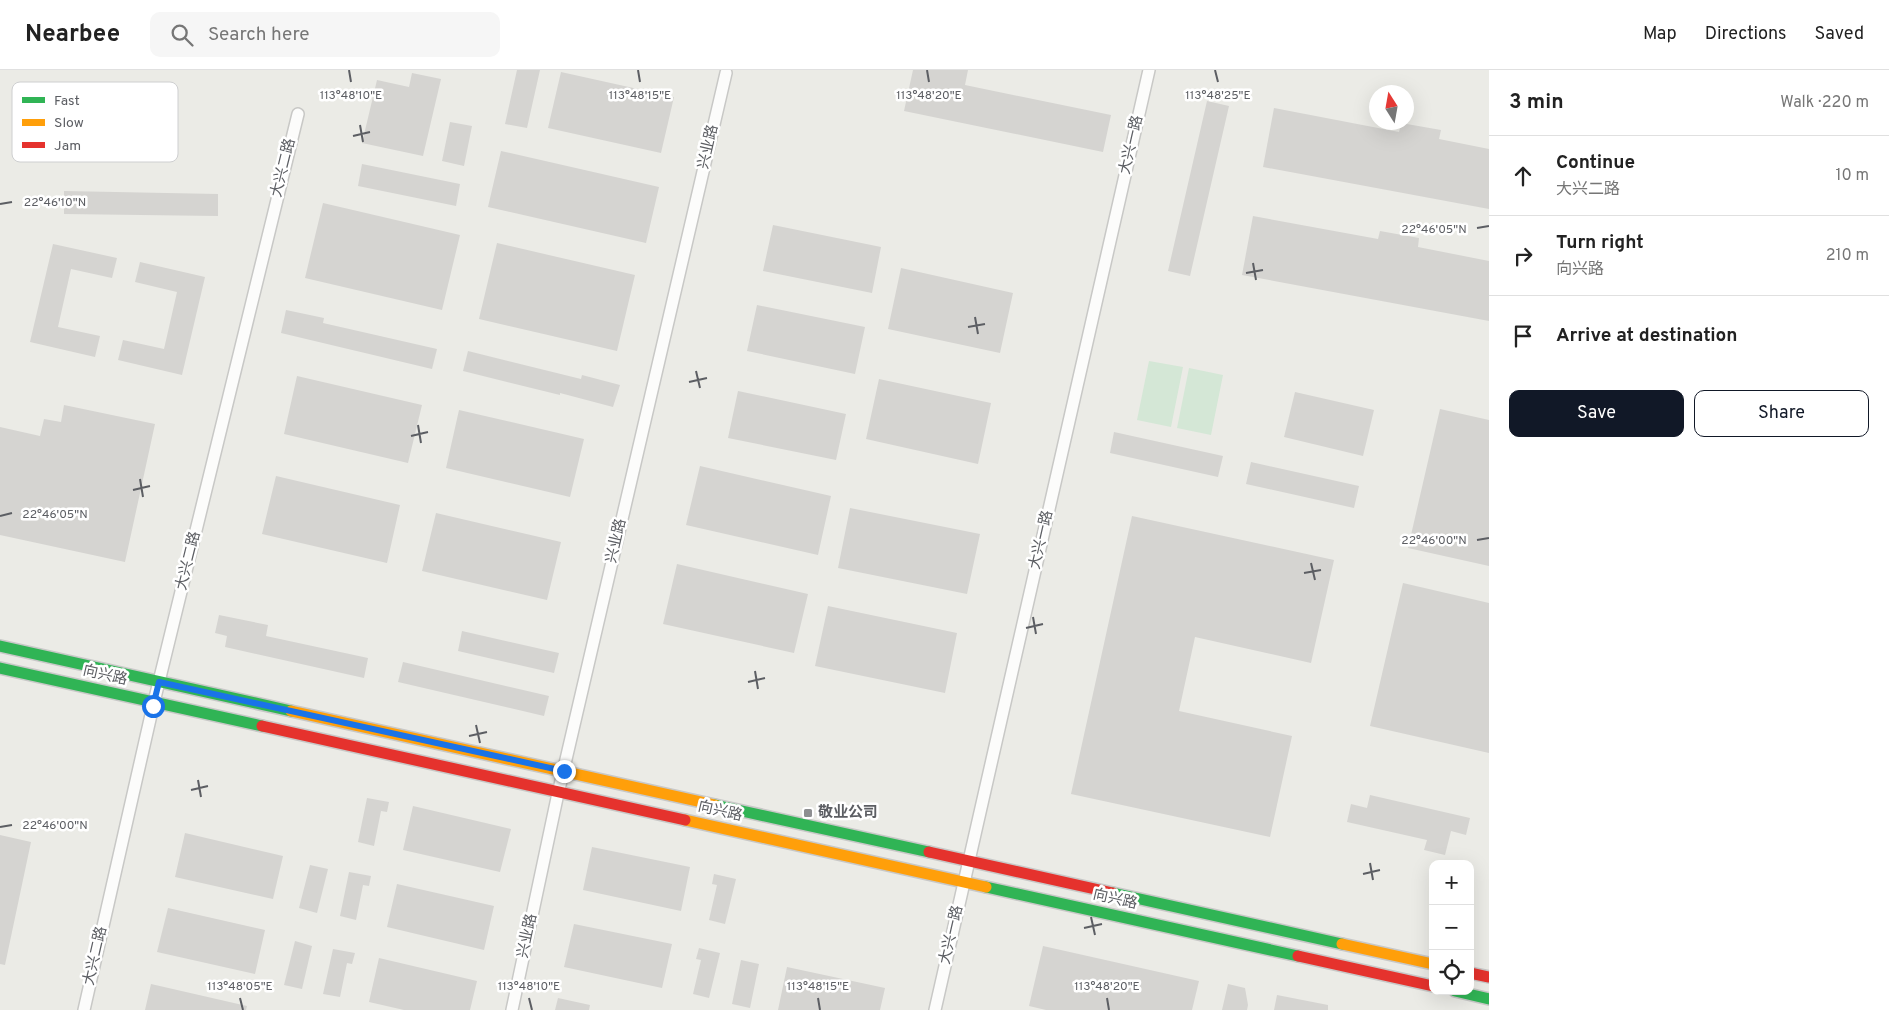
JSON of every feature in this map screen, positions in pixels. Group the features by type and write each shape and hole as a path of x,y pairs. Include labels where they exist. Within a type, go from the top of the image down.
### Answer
{"street":[{"name":"大兴一路","path":"935,1010 1149,70"},
{"name":"兴业路","path":"512,1010 559,792 726,73"},
{"name":"大兴二路","path":"84,1010 154,702 298,114"},
{"name":"向兴路","path":"0,646 1429,963"},
{"name":"向兴路","path":"0,668 1429,985"},
{"path":"1474,974 1489,977"},
{"path":"1472,995 1489,999"}],"green space":[{"path":"1149,361 1183,367 1171,427 1137,420"},
{"path":"1189,368 1223,375 1211,435 1177,428"}],"building":[{"path":"517,70 540,70 527,128 505,124"},
{"path":"913,70 968,70 965,85 1111,115 1103,152 904,111"},
{"path":"561,72 674,97 661,153 548,128"},
{"path":"412,73 441,79 423,156 362,143 377,80 409,87"},
{"path":"1207,101 1229,106 1190,276 1168,271"},
{"path":"1274,108 1369,126 1369,130 1399,132 1399,130 1414,130 1414,125 1441,130 1439,139 1489,149 1489,209 1263,167"},
{"path":"450,122 472,126 464,166 442,161"},
{"path":"501,151 659,187 646,243 488,207"},
{"path":"362,164 460,184 456,206 358,186"},
{"path":"64,191 218,194 218,216 64,214"},
{"path":"323,203 460,235 442,310 305,278"},
{"path":"1253,216 1378,239 1380,231 1419,238 1418,247 1489,261 1489,321 1242,275"},
{"path":"773,225 881,247 872,293 763,271"},
{"path":"497,243 635,275 617,351 479,319"},
{"path":"53,244 117,258 112,278 71,269 58,327 100,336 95,357 30,342"},
{"path":"140,262 205,277 182,375 118,360 123,340 164,349 177,292 135,282"},
{"path":"901,268 1013,293 1000,353 888,329"},
{"path":"757,305 865,327 855,374 747,351"},
{"path":"286,310 324,318 323,323 437,349 432,369 281,333"},
{"path":"468,351 581,379 582,375 620,385 613,407 463,371"},
{"path":"297,376 422,405 408,463 284,434"},
{"path":"879,379 991,403 978,464 866,439"},
{"path":"738,391 846,414 836,460 728,438"},
{"path":"1295,392 1374,410 1363,456 1284,437"},
{"path":"64,405 155,424 125,562 0,535 0,427 40,436 44,419 61,422"},
{"path":"1440,409 1489,420 1489,566 1408,548"},
{"path":"459,410 584,439 570,497 446,468"},
{"path":"1114,432 1223,456 1218,477 1110,453"},
{"path":"1251,462 1359,486 1354,508 1246,484"},
{"path":"700,466 831,496 818,555 686,525"},
{"path":"276,476 400,505 387,563 262,534"},
{"path":"850,508 980,534 967,594 838,568"},
{"path":"436,513 561,542 547,600 422,571"},
{"path":"1132,516 1334,560 1311,663 1195,637 1179,711 1292,736 1270,837 1071,794"},
{"path":"677,564 808,594 794,653 663,624"},
{"path":"1403,583 1489,603 1489,753 1370,726"},
{"path":"828,606 957,633 945,693 815,666"},
{"path":"219,615 268,625 266,636 368,658 364,678 225,647 227,636 215,633"},
{"path":"462,631 559,653 554,673 458,651"},
{"path":"403,662 549,696 544,716 398,682"},
{"path":"1370,795 1470,818 1466,835 1451,831 1445,855 1424,850 1427,840 1347,822 1351,804 1367,808"},
{"path":"367,798 389,802 387,812 381,811 374,846 358,842"},
{"path":"413,806 511,829 500,872 403,850"},
{"path":"185,833 283,856 273,899 175,877"},
{"path":"0,835 31,842 5,965 0,964"},
{"path":"592,847 690,867 681,911 583,890"},
{"path":"310,865 328,869 317,913 299,908"},
{"path":"349,872 371,876 369,886 363,885 356,920 340,916"},
{"path":"714,874 736,879 725,924 709,920 717,885 712,884"},
{"path":"397,884 494,906 484,950 387,927"},
{"path":"168,908 265,930 255,974 157,952"},
{"path":"574,924 672,944 662,988 564,967"},
{"path":"295,941 312,946 302,989 284,985"},
{"path":"1043,946 1199,981 1192,1010 1046,1010 1029,1006"},
{"path":"699,948 720,953 709,998 693,994 701,960 696,959"},
{"path":"333,949 355,953 352,964 347,963 340,997 323,994"},
{"path":"379,958 477,981 470,1010 404,1010 369,1002"},
{"path":"741,960 759,964 750,1008 732,1004"},
{"path":"787,967 885,988 880,1010 778,1010"},
{"path":"151,984 247,1006 246,1010 145,1010"},
{"path":"1228,984 1245,988 1247,1010 1222,1010"},
{"path":"1277,995 1328,1005 1328,1010 1274,1010"},
{"path":"558,998 590,1005 589,1010 555,1010"}],"traffic: fast":[{"path":"0,646 291,711"},
{"path":"0,668 262,726"},
{"path":"715,805 929,852"},
{"path":"986,887 1298,956"},
{"path":"1113,893 1342,944"},
{"path":"1472,995 1489,999"}],"traffic: slow":[{"path":"291,711 715,805"},
{"path":"685,820 986,887"},
{"path":"1342,944 1429,963"}],"traffic: jam":[{"path":"262,726 685,820"},
{"path":"929,852 1113,893"},
{"path":"1298,956 1429,985"},
{"path":"1474,974 1489,977"}],"place":[{"name":"敬业公司","path":"808,813"}],"route":[{"path":"153,706 159,682 564,771"}]}
